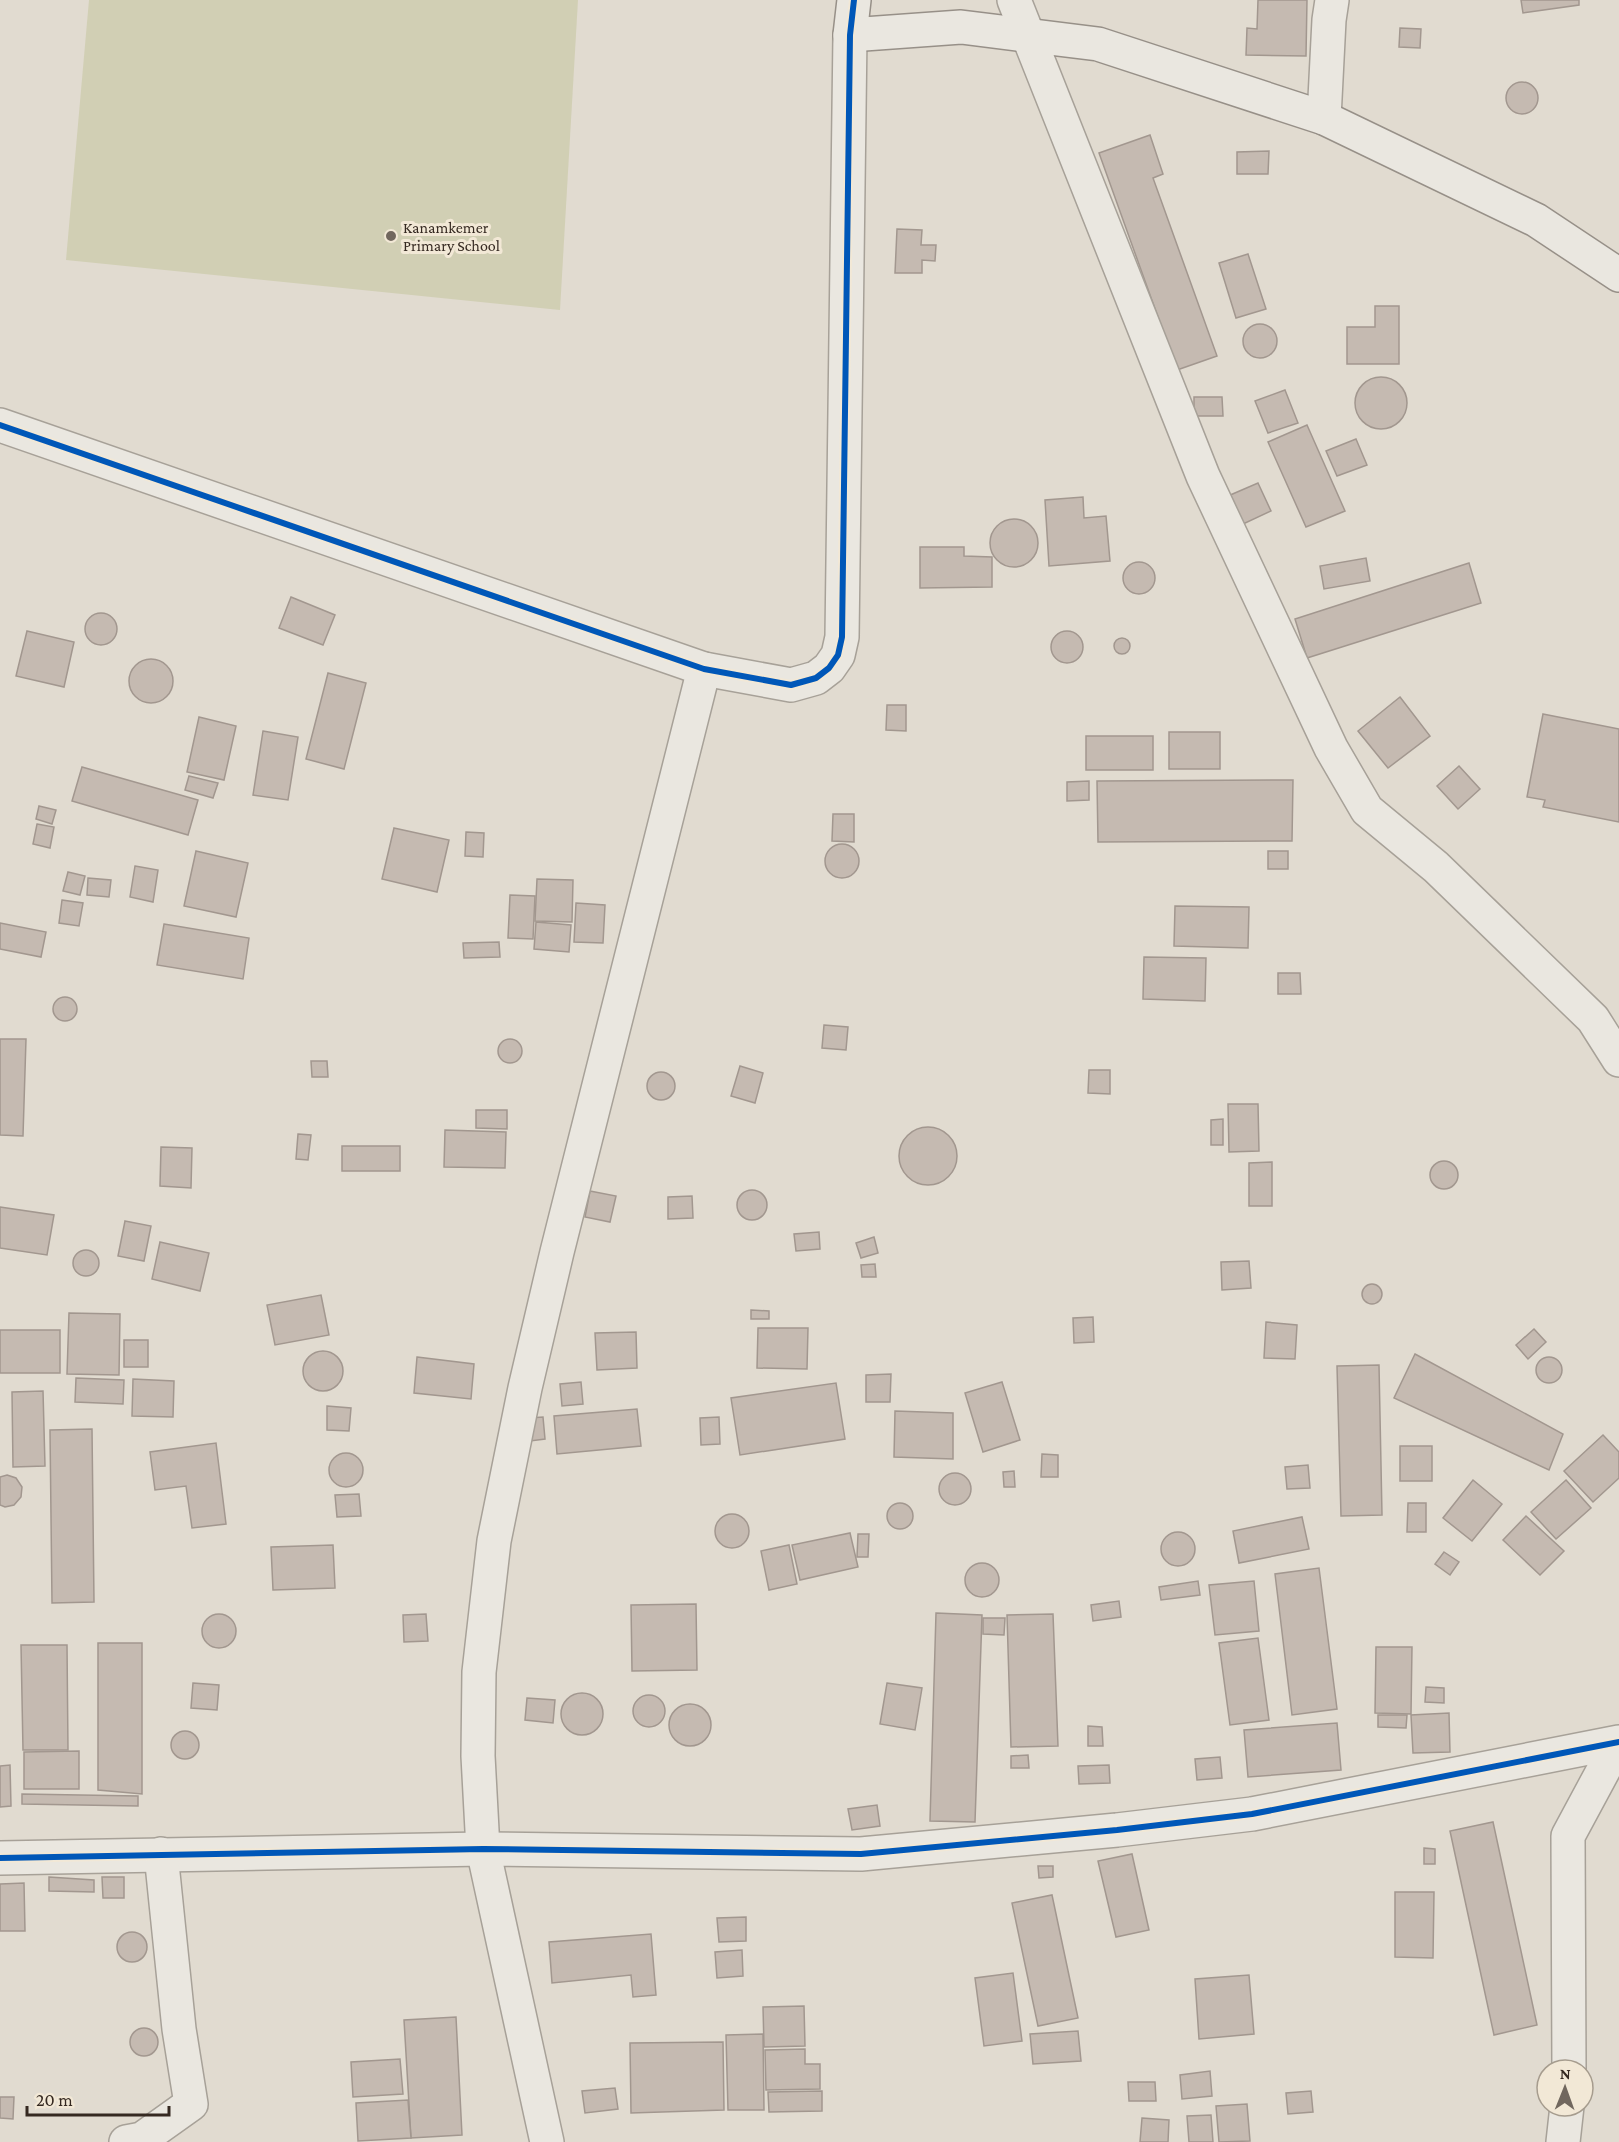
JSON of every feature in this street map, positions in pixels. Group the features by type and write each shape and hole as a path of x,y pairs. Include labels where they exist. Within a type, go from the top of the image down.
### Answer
{"street":[{"path":"0,425 704,669 791,685 816,678 829,668 838,655 842,637 850,35 854,0"},
{"path":"1014,0 1203,476 1337,759 1367,810 1436,867 1495,927 1593,1019 1619,1060"},
{"path":"1324,118 1332,0"},
{"path":"850,35 961,27 1098,44 1324,118 1536,220 1619,275"},
{"path":"547,2142 483,1849 478,1756 479,1672 494,1541 525,1388 557,1252 704,669"},
{"path":"0,1858 483,1849 861,1854 1117,1830 1252,1814 1619,1743"},
{"path":"1569,2058 1568,1836 1619,1743"},
{"path":"126,2142 141,2139 191,2104 179,2029 161,1854"},
{"path":"1563,2142 1566,2118"}],"shaded area":[{"path":"89,0 578,0 560,310 66,260"}],"building":[{"path":"1258,0 1307,0 1306,56 1246,55 1247,28 1257,29"},
{"path":"1521,0 1579,0 1579,5 1523,13"},
{"path":"1400,28 1421,29 1420,48 1399,47"},
{"path":"1522,82 1533,87 1538,98 1533,109 1522,114 1511,109 1506,98 1511,87"},
{"path":"1150,135 1163,174 1153,178 1217,356 1177,370 1099,153"},
{"path":"1269,151 1268,174 1237,174 1237,152"},
{"path":"897,229 922,230 921,245 936,245 935,261 922,260 922,273 895,273"},
{"path":"1248,254 1266,309 1236,318 1219,263"},
{"path":"1375,306 1399,306 1399,364 1347,364 1347,327 1375,327"},
{"path":"1260,324 1272,329 1277,341 1272,353 1260,358 1248,353 1243,341 1248,329"},
{"path":"1376,377 1386,377 1396,381 1403,388 1407,403 1403,418 1396,425 1386,429 1376,429 1366,425 1359,418 1355,408 1355,398 1359,388 1366,381"},
{"path":"1285,390 1298,423 1268,433 1255,401"},
{"path":"1194,397 1222,397 1223,416 1194,416"},
{"path":"1307,425 1345,511 1306,527 1268,442"},
{"path":"1356,439 1367,465 1337,476 1326,451"},
{"path":"1258,483 1271,511 1241,525 1228,496"},
{"path":"1083,497 1084,518 1106,516 1110,561 1049,566 1045,500"},
{"path":"1014,519 1031,526 1038,543 1031,560 1014,567 997,560 990,543 997,526"},
{"path":"920,547 964,547 964,556 992,557 992,587 920,588"},
{"path":"1366,558 1370,581 1324,589 1320,566"},
{"path":"1139,562 1150,567 1155,578 1150,589 1139,594 1128,589 1123,578 1128,567"},
{"path":"1469,563 1481,603 1307,658 1295,619"},
{"path":"291,597 335,615 323,645 279,628"},
{"path":"101,613 112,618 117,629 112,640 101,645 90,640 85,629 90,618"},
{"path":"27,631 74,642 64,687 16,676"},
{"path":"1067,631 1078,636 1083,647 1078,658 1067,663 1056,658 1051,647 1056,636"},
{"path":"1119,638 1125,638 1130,646 1128,652 1119,654 1114,649 1114,643"},
{"path":"151,659 167,665 173,681 167,697 151,703 135,697 129,681 135,665"},
{"path":"328,673 366,683 344,769 306,759"},
{"path":"1400,697 1430,736 1388,768 1358,731"},
{"path":"887,705 906,705 906,731 886,730"},
{"path":"1543,714 1619,729 1619,822 1543,807 1545,800 1527,797"},
{"path":"199,717 236,726 224,780 187,772"},
{"path":"263,731 298,737 288,800 253,795"},
{"path":"1169,732 1220,732 1220,769 1169,769"},
{"path":"1086,736 1153,736 1153,770 1086,770"},
{"path":"1459,766 1480,789 1458,809 1437,786"},
{"path":"82,767 198,800 188,835 72,801"},
{"path":"189,776 218,783 213,798 185,790"},
{"path":"1293,780 1292,841 1098,842 1097,781"},
{"path":"1089,781 1089,800 1067,801 1067,782"},
{"path":"39,806 56,810 52,824 36,819"},
{"path":"833,814 854,814 854,842 832,841"},
{"path":"37,824 54,827 50,848 33,844"},
{"path":"394,828 449,840 437,892 382,879"},
{"path":"466,832 484,833 483,857 465,856"},
{"path":"842,844 854,849 859,861 854,873 842,878 830,873 825,861 830,849"},
{"path":"196,851 248,863 236,917 184,906"},
{"path":"1268,851 1288,851 1288,869 1268,869"},
{"path":"135,866 158,870 153,902 130,897"},
{"path":"68,872 85,876 80,895 63,891"},
{"path":"88,878 111,880 109,897 87,895"},
{"path":"537,879 573,880 572,922 535,921"},
{"path":"510,895 535,896 533,939 508,938"},
{"path":"62,900 83,903 79,926 59,923"},
{"path":"576,903 605,905 603,943 574,942"},
{"path":"1175,906 1249,907 1248,948 1174,946"},
{"path":"536,922 571,925 569,952 534,949"},
{"path":"0,923 46,932 41,957 0,949"},
{"path":"164,924 249,938 243,979 157,965"},
{"path":"499,942 500,957 464,958 463,943"},
{"path":"1144,957 1206,958 1205,1001 1143,999"},
{"path":"1278,973 1300,973 1301,994 1278,994"},
{"path":"65,997 74,1000 77,1009 74,1018 65,1021 56,1018 53,1009 56,1000"},
{"path":"824,1025 848,1027 846,1050 822,1048"},
{"path":"0,1039 26,1039 23,1136 0,1135"},
{"path":"505,1039 515,1039 522,1046 522,1056 515,1063 505,1063 498,1056 498,1046"},
{"path":"311,1061 327,1061 328,1077 312,1077"},
{"path":"740,1066 763,1073 755,1103 731,1096"},
{"path":"1089,1070 1110,1070 1110,1094 1088,1093"},
{"path":"661,1072 671,1076 675,1086 671,1096 661,1100 651,1096 647,1086 651,1076"},
{"path":"1228,1104 1258,1104 1259,1151 1229,1152"},
{"path":"476,1110 507,1110 507,1129 476,1128"},
{"path":"1223,1119 1223,1145 1211,1145 1211,1120"},
{"path":"928,1127 939,1129 952,1140 957,1156 955,1167 944,1180 928,1185 917,1183 904,1172 899,1156 901,1145 912,1132"},
{"path":"445,1130 506,1132 505,1168 444,1167"},
{"path":"298,1134 311,1135 308,1160 296,1159"},
{"path":"342,1146 400,1146 400,1171 342,1171"},
{"path":"161,1147 192,1148 191,1188 160,1186"},
{"path":"1444,1161 1454,1165 1458,1175 1454,1185 1444,1189 1434,1185 1430,1175 1434,1165"},
{"path":"1272,1162 1272,1206 1249,1206 1249,1163"},
{"path":"752,1190 763,1194 767,1205 763,1216 752,1220 741,1216 737,1205 741,1194"},
{"path":"590,1191 616,1196 610,1222 585,1217"},
{"path":"692,1196 693,1218 668,1219 668,1197"},
{"path":"0,1207 54,1215 47,1255 0,1248"},
{"path":"125,1221 151,1226 144,1261 118,1256"},
{"path":"819,1232 820,1249 796,1251 794,1234"},
{"path":"874,1237 878,1253 861,1258 856,1243"},
{"path":"160,1242 209,1253 200,1291 152,1279"},
{"path":"86,1250 95,1254 99,1263 95,1272 86,1276 77,1272 73,1263 77,1254"},
{"path":"1249,1261 1251,1288 1222,1290 1221,1262"},
{"path":"875,1264 876,1277 862,1277 861,1265"},
{"path":"1368,1284 1376,1284 1382,1290 1382,1298 1376,1304 1368,1304 1362,1298 1362,1290"},
{"path":"321,1295 329,1335 275,1345 267,1305"},
{"path":"751,1310 769,1311 769,1319 751,1319"},
{"path":"69,1313 120,1314 119,1375 67,1374"},
{"path":"1093,1317 1094,1342 1074,1343 1073,1318"},
{"path":"1266,1322 1297,1325 1295,1359 1264,1358"},
{"path":"758,1328 808,1328 807,1369 757,1368"},
{"path":"1534,1329 1546,1342 1528,1359 1516,1345"},
{"path":"0,1330 60,1330 60,1373 0,1373"},
{"path":"636,1332 637,1368 597,1370 595,1333"},
{"path":"124,1340 148,1340 148,1367 124,1367"},
{"path":"323,1351 337,1357 343,1371 337,1385 323,1391 309,1385 303,1371 309,1357"},
{"path":"1415,1354 1563,1434 1549,1470 1394,1398"},
{"path":"417,1357 474,1364 471,1399 414,1393"},
{"path":"1549,1357 1558,1361 1562,1370 1558,1379 1549,1383 1540,1379 1536,1370 1540,1361"},
{"path":"1379,1365 1382,1515 1341,1516 1337,1366"},
{"path":"891,1374 890,1402 866,1402 866,1375"},
{"path":"76,1378 124,1380 123,1404 75,1402"},
{"path":"133,1379 174,1381 173,1417 132,1416"},
{"path":"581,1382 583,1404 562,1406 560,1384"},
{"path":"1002,1382 1020,1440 983,1452 965,1393"},
{"path":"836,1383 845,1439 740,1455 731,1398"},
{"path":"43,1391 45,1466 13,1467 12,1392"},
{"path":"327,1406 351,1408 349,1431 327,1430"},
{"path":"637,1409 641,1446 557,1454 554,1416"},
{"path":"895,1411 953,1413 953,1459 894,1457"},
{"path":"543,1417 545,1439 530,1441 529,1418"},
{"path":"719,1417 720,1444 701,1445 700,1418"},
{"path":"92,1429 94,1602 52,1603 50,1430"},
{"path":"1603,1435 1619,1452 1619,1478 1593,1502 1564,1471"},
{"path":"216,1443 226,1524 192,1528 186,1486 155,1490 150,1452"},
{"path":"1400,1446 1432,1446 1432,1481 1400,1481"},
{"path":"346,1453 358,1458 363,1470 358,1482 346,1487 334,1482 329,1470 334,1458"},
{"path":"1042,1454 1058,1455 1058,1477 1041,1477"},
{"path":"1308,1465 1310,1488 1287,1489 1285,1467"},
{"path":"1014,1471 1015,1487 1004,1487 1003,1472"},
{"path":"955,1473 967,1477 971,1489 967,1501 955,1505 943,1501 939,1489 943,1477"},
{"path":"7,1475 16,1478 22,1487 21,1497 14,1505 5,1507 0,1505 0,1477"},
{"path":"1473,1480 1502,1504 1472,1541 1443,1518"},
{"path":"1566,1480 1591,1508 1556,1539 1531,1512"},
{"path":"359,1494 361,1516 337,1517 335,1495"},
{"path":"900,1503 909,1507 913,1516 909,1525 900,1529 891,1525 887,1516 891,1507"},
{"path":"1408,1503 1426,1503 1426,1532 1407,1532"},
{"path":"732,1514 744,1519 749,1531 744,1543 732,1548 720,1543 715,1531 720,1519"},
{"path":"1526,1516 1564,1551 1540,1575 1503,1540"},
{"path":"1302,1517 1309,1549 1239,1563 1233,1531"},
{"path":"1178,1532 1190,1537 1195,1549 1190,1561 1178,1566 1166,1561 1161,1549 1166,1537"},
{"path":"850,1533 858,1567 800,1580 792,1545"},
{"path":"858,1534 869,1534 868,1557 857,1557"},
{"path":"333,1545 335,1588 273,1590 271,1547"},
{"path":"789,1545 797,1584 769,1590 761,1551"},
{"path":"1444,1552 1459,1562 1450,1575 1435,1564"},
{"path":"982,1563 994,1568 999,1580 994,1592 982,1597 970,1592 965,1580 970,1568"},
{"path":"1319,1568 1337,1709 1292,1715 1275,1574"},
{"path":"1198,1581 1200,1595 1161,1600 1159,1587"},
{"path":"1254,1581 1259,1631 1215,1635 1209,1585"},
{"path":"1119,1601 1121,1617 1093,1621 1091,1605"},
{"path":"696,1604 697,1670 632,1671 631,1605"},
{"path":"936,1613 982,1615 975,1822 930,1821"},
{"path":"219,1614 231,1619 236,1631 231,1643 219,1648 207,1643 202,1631 207,1619"},
{"path":"426,1614 428,1641 404,1642 403,1615"},
{"path":"1053,1614 1058,1746 1011,1747 1007,1615"},
{"path":"983,1618 1005,1618 1004,1635 983,1634"},
{"path":"1258,1638 1269,1720 1230,1725 1219,1643"},
{"path":"98,1643 142,1643 142,1794 98,1790"},
{"path":"21,1645 67,1645 68,1750 23,1750"},
{"path":"1376,1647 1412,1647 1411,1714 1375,1713"},
{"path":"193,1683 219,1685 217,1710 191,1708"},
{"path":"887,1683 922,1688 915,1730 880,1724"},
{"path":"1426,1687 1444,1688 1444,1703 1425,1702"},
{"path":"582,1693 590,1694 597,1699 602,1706 602,1722 597,1729 590,1734 582,1735 574,1734 567,1729 562,1722 561,1714 562,1706 567,1699 574,1694"},
{"path":"649,1695 661,1699 665,1711 661,1723 649,1727 637,1723 633,1711 637,1699"},
{"path":"527,1698 555,1700 553,1723 525,1720"},
{"path":"690,1704 705,1710 711,1725 705,1740 690,1746 675,1740 669,1725 675,1710"},
{"path":"1449,1713 1450,1752 1413,1753 1411,1715"},
{"path":"1378,1715 1407,1715 1406,1728 1378,1727"},
{"path":"1337,1723 1341,1770 1248,1777 1244,1730"},
{"path":"1088,1726 1102,1727 1103,1746 1088,1746"},
{"path":"185,1731 195,1735 199,1745 195,1755 185,1759 175,1755 171,1745 175,1735"},
{"path":"79,1751 79,1789 24,1789 24,1752"},
{"path":"1028,1755 1029,1768 1011,1768 1011,1756"},
{"path":"1220,1757 1222,1778 1197,1780 1195,1759"},
{"path":"10,1765 11,1806 0,1807 0,1766"},
{"path":"1109,1765 1110,1783 1079,1784 1078,1766"},
{"path":"22,1794 138,1796 138,1806 22,1804"},
{"path":"877,1805 880,1826 852,1830 848,1809"},
{"path":"1493,1822 1537,2025 1494,2035 1450,1831"},
{"path":"1424,1848 1435,1849 1435,1864 1424,1864"},
{"path":"1132,1854 1149,1930 1116,1937 1098,1861"},
{"path":"1038,1866 1053,1866 1053,1877 1039,1878"},
{"path":"49,1877 94,1880 94,1892 49,1891"},
{"path":"102,1877 124,1877 124,1898 103,1898"},
{"path":"24,1883 25,1931 0,1931 0,1884"},
{"path":"1395,1892 1434,1892 1433,1958 1395,1957"},
{"path":"1052,1895 1078,2018 1038,2026 1012,1903"},
{"path":"746,1917 746,1941 719,1942 717,1918"},
{"path":"132,1932 142,1937 147,1947 142,1957 132,1962 122,1957 117,1947 122,1937"},
{"path":"651,1934 656,1995 633,1997 631,1975 552,1983 549,1942"},
{"path":"742,1950 743,1976 717,1978 715,1952"},
{"path":"1013,1973 1022,2041 984,2046 975,1978"},
{"path":"1249,1975 1254,2034 1199,2039 1195,1979"},
{"path":"804,2006 805,2046 764,2047 763,2007"},
{"path":"456,2017 462,2135 411,2138 404,2020"},
{"path":"144,2028 154,2032 158,2042 154,2052 144,2056 134,2052 130,2042 134,2032"},
{"path":"1078,2031 1081,2061 1033,2064 1030,2034"},
{"path":"763,2034 764,2110 728,2110 726,2035"},
{"path":"723,2042 724,2110 631,2113 630,2043"},
{"path":"805,2049 805,2064 820,2064 820,2089 766,2090 765,2050"},
{"path":"400,2059 403,2094 353,2097 351,2062"},
{"path":"1210,2071 1212,2096 1182,2099 1180,2075"},
{"path":"1128,2082 1155,2082 1156,2101 1129,2101"},
{"path":"615,2088 618,2109 585,2113 582,2091"},
{"path":"822,2091 822,2111 769,2112 768,2092"},
{"path":"1311,2091 1313,2112 1288,2114 1286,2093"},
{"path":"0,2097 14,2097 13,2119 0,2118"},
{"path":"408,2100 411,2138 358,2141 356,2103"},
{"path":"1247,2104 1250,2141 1219,2142 1216,2106"},
{"path":"1211,2115 1213,2142 1189,2142 1187,2116"},
{"path":"1142,2118 1169,2120 1168,2142 1140,2142"}],"cycle path":[{"path":"0,425 704,669 791,685 816,678 829,668 838,655 842,637 850,35 854,0"},
{"path":"0,1858 483,1849 861,1854 1117,1830 1252,1814 1619,1742"}],"place":[{"name":"Kanamkemer Primary School","path":"391,236"}]}
